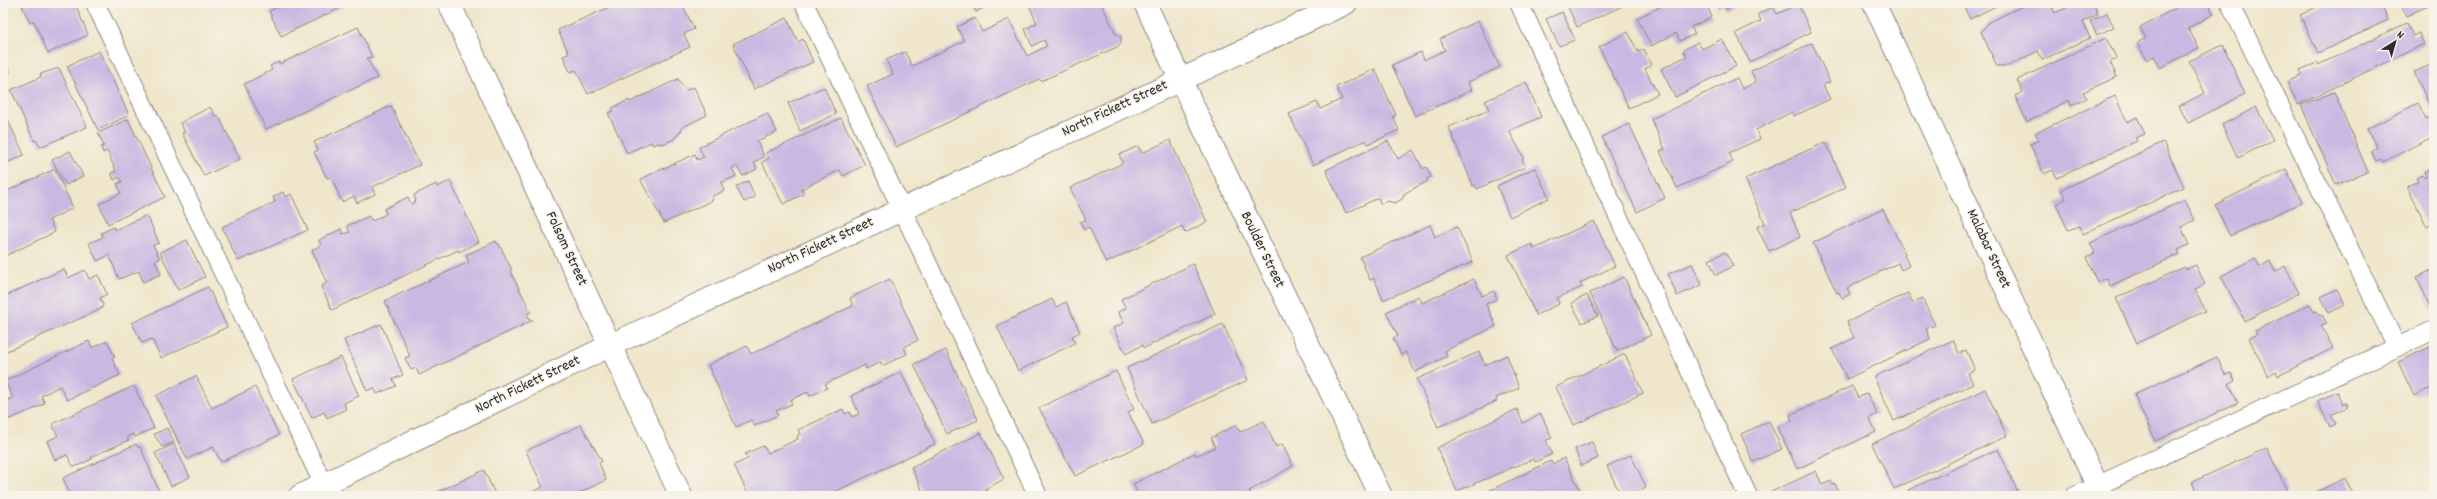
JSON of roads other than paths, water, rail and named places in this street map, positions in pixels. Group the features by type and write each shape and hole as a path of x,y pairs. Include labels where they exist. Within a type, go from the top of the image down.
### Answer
{"street":[{"name":"Folsom Street","path":"449,3 611,344 681,496"},
{"name":"Boulder Street","path":"1145,3 1380,496"},
{"name":"North Fickett Street","path":"300,496 326,490 611,344 1346,3"},
{"name":"Malabar Street","path":"1874,3 2100,491"}],"lane":[{"path":"95,3 326,490"},
{"path":"804,3 1038,496"},
{"path":"1519,3 1748,496"},
{"path":"2230,3 2397,347"},
{"path":"2075,496 2100,491 2434,330"}]}
